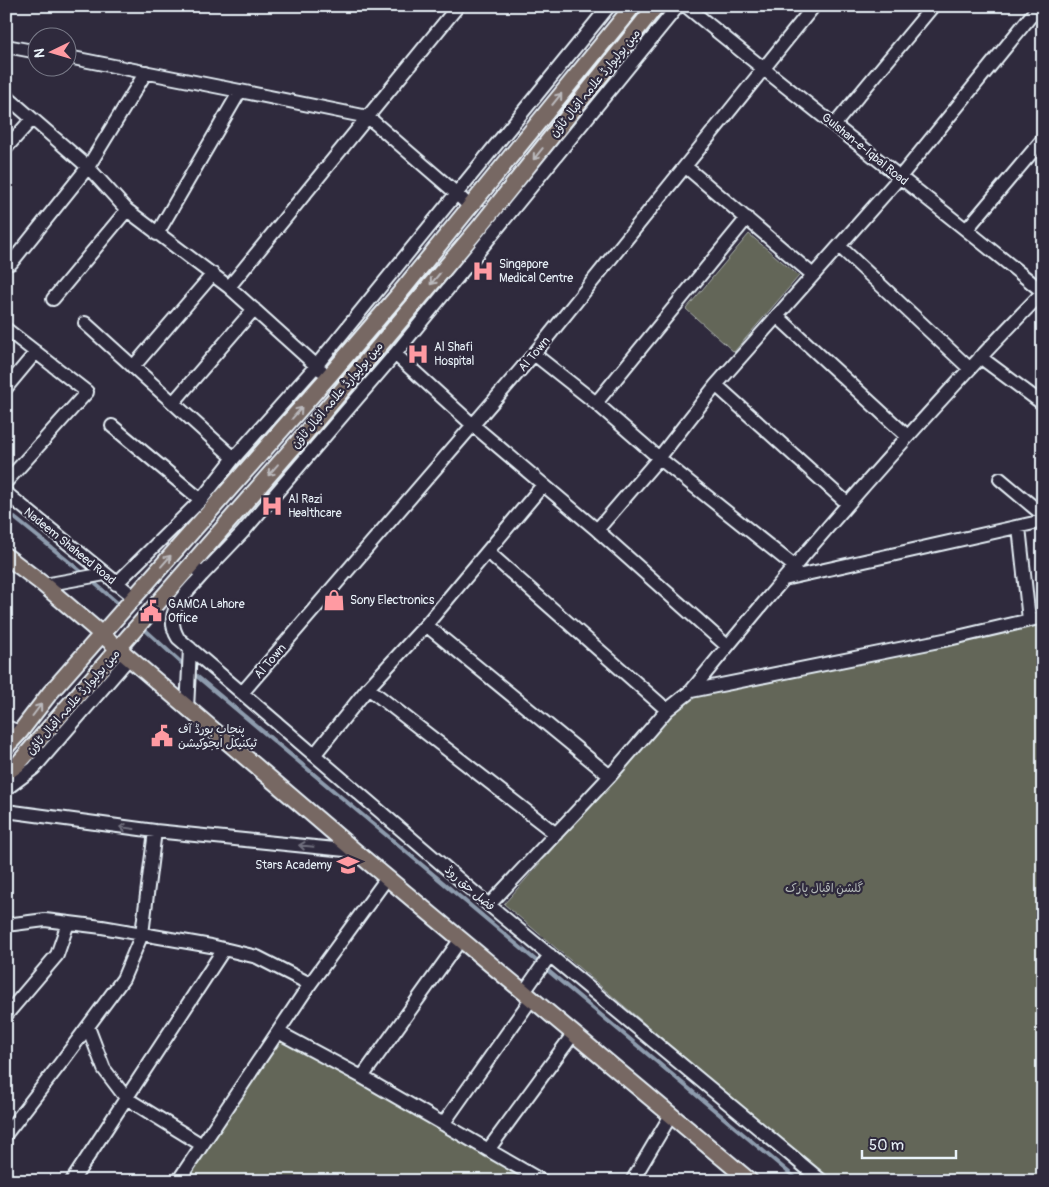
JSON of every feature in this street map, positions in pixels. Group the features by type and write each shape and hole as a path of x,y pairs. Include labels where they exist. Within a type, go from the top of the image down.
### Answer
{"main road":[{"name":"مین بولیوارڈ علامہ اقبال ٹاؤن","path":"6,747 13,729 50,693 399,294 633,6"},
{"name":"مین بولیوارڈ علامہ اقبال ٹاؤن","path":"6,773 17,765 125,650 146,617 316,421 481,225 656,6"},
{"path":"6,556 44,585 101,634 125,650 187,709 750,1181"}],"street":[{"path":"229,288 458,6"},
{"path":"116,584 201,500 234,458 316,366 609,6"},
{"name":"فضل حق روڈ","path":"678,6 395,354 242,533 178,603 172,616 174,631 178,638 315,754 548,958 822,1181"},
{"name":"Gulshan-e-Iqbal Road","path":"686,6 763,69 836,124 1043,292"},
{"name":"AI Town","path":"242,693 474,426 534,354 814,6"},
{"path":"836,124 932,6"},
{"path":"597,530 659,458 716,385 900,177 1039,6"},
{"path":"6,46 28,50"},
{"path":"78,60 368,117 470,207"},
{"path":"11,263 88,167 146,72"},
{"path":"157,234 240,91"},
{"path":"6,96 88,167 127,210 212,274 329,376"},
{"path":"6,148 32,119"},
{"path":"967,229 1043,139"},
{"path":"686,167 813,275"},
{"path":"53,299 127,210"},
{"path":"596,403 747,218"},
{"path":"839,246 969,368"},
{"path":"134,367 212,274"},
{"path":"489,905 610,776 667,710 691,691 847,503 969,368 1043,292"},
{"path":"173,403 254,309"},
{"path":"777,316 907,436"},
{"path":"85,323 234,458"},
{"path":"6,329 87,392 6,482"},
{"path":"6,388 36,352"},
{"path":"395,354 474,426 597,530 727,646"},
{"path":"534,354 596,403 659,458 794,566"},
{"path":"980,357 1043,404"},
{"path":"716,385 847,503"},
{"path":"112,426 201,500"},
{"path":"1000,479 1043,515"},
{"path":"315,754 368,688 426,625 543,485"},
{"name":"Nadeem Shaheed Road","path":"6,493 102,575 116,584 132,600"},
{"path":"784,579 1043,521"},
{"path":"1019,527 1029,620"},
{"path":"488,552 667,710"},
{"path":"190,564 202,575"},
{"path":"44,585 102,575"},
{"path":"691,691 940,641 1043,617"},
{"path":"426,625 610,776"},
{"path":"187,709 190,648"},
{"path":"6,789 34,768 125,650"},
{"path":"368,688 556,834"},
{"path":"6,811 155,831 355,851"},
{"path":"6,1134 123,979 142,934 155,831"},
{"path":"178,1181 310,984 387,878"},
{"path":"6,925 45,920 68,922 224,949 257,957 310,984"},
{"path":"6,1015 57,955 68,922"},
{"path":"362,1077 461,939"},
{"path":"72,1181 224,949"},
{"path":"444,1124 528,995 536,975 548,958"},
{"path":"88,1027 104,1069 126,1098 202,1145"},
{"path":"278,1032 362,1077 542,1181"},
{"path":"488,1150 574,1033"},
{"path":"632,1181 671,1115"}],"green space":[{"path":"749,234 799,276 734,352 686,309"},
{"name":"گلشنِ اقبال پارک","path":"1043,617 1043,1181 830,1181 504,904 691,691"},
{"path":"278,1032 542,1181 178,1181"}],"waterway":[{"path":"6,511 84,574"},
{"path":"91,580 122,607"},
{"path":"141,626 186,667"},
{"path":"193,673 799,1181"}],"place":[{"name":"Singapore Medical Centre","path":"483,271"},
{"name":"Al Shafi Hospital","path":"418,354"},
{"name":"Al Razi Healthcare","path":"272,506"},
{"name":"Sony Electronics","path":"334,600"},
{"name":"GAMCA Lahore Office","path":"151,611"},
{"name":"پنجاب بورڈ آف ٹیکنیکل ایجوکیشن","path":"162,736"},
{"name":"Stars Academy","path":"348,865"}]}
